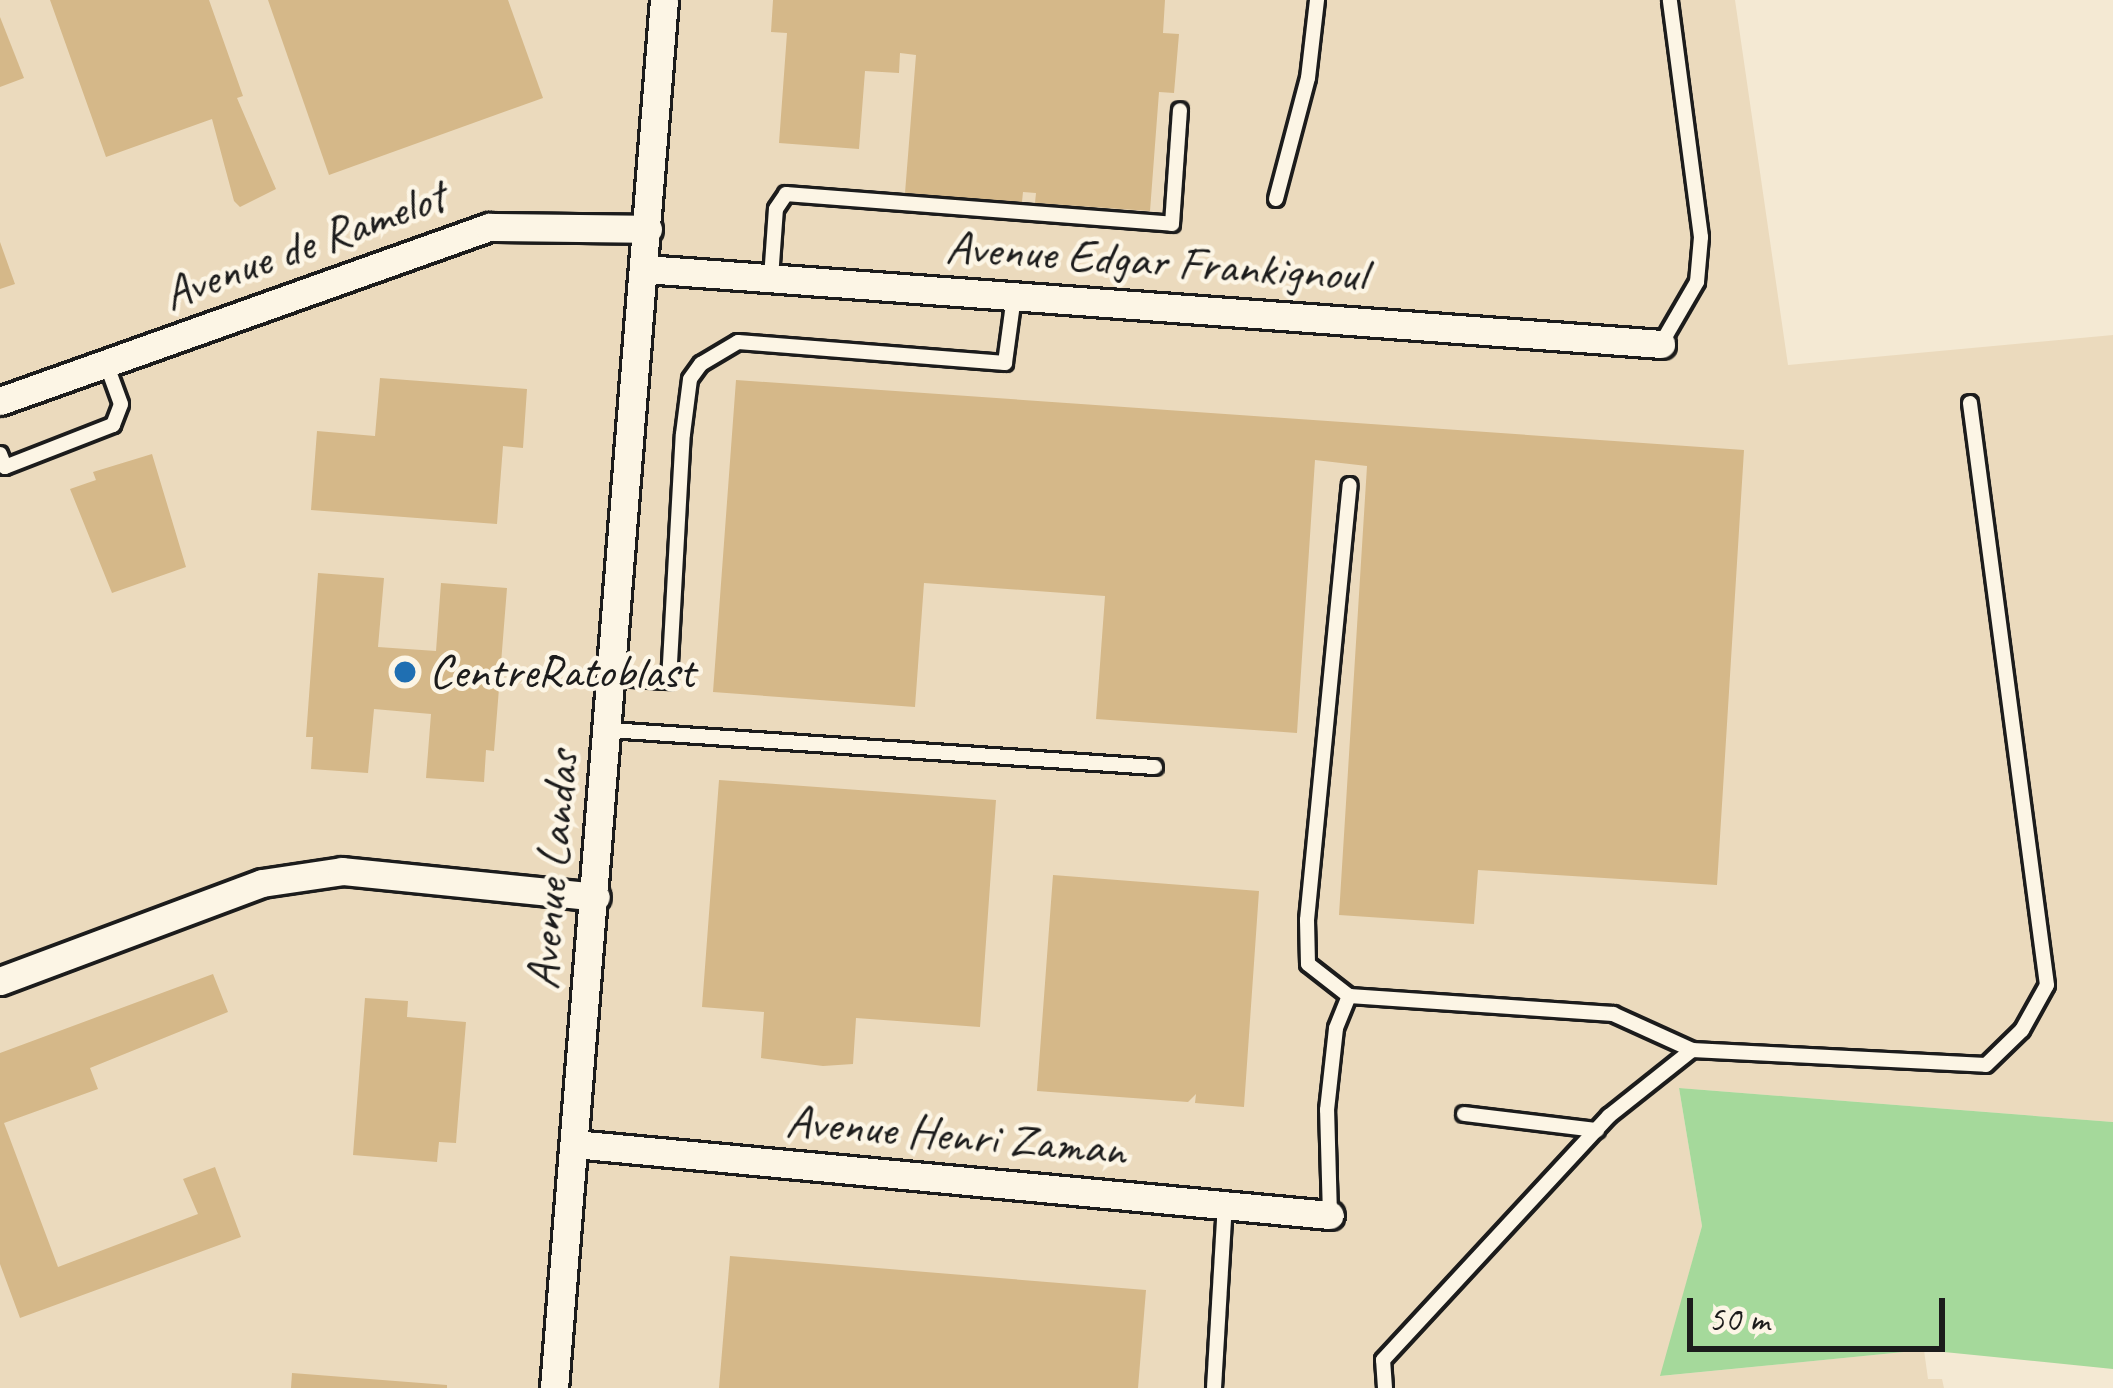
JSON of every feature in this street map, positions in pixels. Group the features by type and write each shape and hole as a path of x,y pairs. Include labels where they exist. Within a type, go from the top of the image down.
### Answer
{"street":[{"name":"Avenue Landas","path":"554,1388 664,0"},
{"name":"Avenue de Ramelot","path":"0,401 489,227 648,229"},
{"name":"Avenue Edgar Frankignoul","path":"645,268 1661,344"},
{"path":"0,981 262,883 342,871 596,897"},
{"name":"Avenue Henri Zaman","path":"574,1144 1330,1215"}],"lane":[{"path":"1276,199 1308,78 1317,0"},
{"path":"1661,344 1697,282 1701,237 1670,0"},
{"path":"771,278 776,208 786,194 1172,224 1180,110"},
{"path":"613,678 669,681 683,434 690,379 701,364 738,342 1005,362 1014,296"},
{"path":"0,454 5,466 113,425 121,404 106,363"},
{"path":"1350,485 1307,920 1308,964 1349,997 1612,1014 1692,1050 1986,1065 2022,1030 2047,985 1970,404"},
{"path":"609,730 1155,767"},
{"path":"1330,1215 1327,1110 1336,1028 1349,997"},
{"path":"1384,1388 1383,1360 1597,1130 1692,1050"},
{"path":"1464,1114 1597,1130"},
{"path":"1214,1388 1226,1205"}],"shaded area":[{"path":"0,0 1735,0 1788,365 2113,335 2113,1122 1679,1088 1702,1226 1661,1376 1924,1350 1928,1379 1942,1379 1944,1388 0,1388"}],"green space":[{"path":"1679,1088 2113,1122 2113,1369 1924,1350 1660,1376 1702,1226"}],"building":[{"path":"50,0 209,0 243,96 237,98 276,189 240,207 234,201 212,119 106,157"},
{"path":"268,0 508,0 543,98 329,175"},
{"path":"773,0 1165,0 1163,33 1179,34 1174,93 1159,92 1150,211 1035,203 1036,193 1023,192 1022,202 905,193 916,55 900,53 899,73 865,71 859,149 779,143 787,33 771,32"},
{"path":"0,17 24,78 0,87"},
{"path":"0,242 15,284 0,289"},
{"path":"380,378 527,389 523,448 503,446 497,524 311,510 317,431 375,436"},
{"path":"736,380 1744,450 1717,885 1478,870 1474,924 1339,915 1367,466 1315,460 1297,733 1096,719 1105,596 924,583 915,707 713,692"},
{"path":"152,454 186,567 112,593 70,489 96,480 93,472"},
{"name":"CentreRatoblast","path":"318,573 384,578 378,647 436,651 441,583 507,588 494,751 486,750 484,782 426,778 431,714 374,709 368,773 311,769 313,737 306,737"},
{"path":"719,780 996,800 980,1027 856,1018 853,1064 823,1066 761,1058 764,1012 702,1007"},
{"path":"1053,875 1259,891 1244,1107 1195,1103 1196,1094 1188,1102 1037,1091"},
{"path":"213,974 228,1012 90,1068 98,1089 4,1123 58,1267 198,1214 183,1179 215,1167 241,1237 20,1318 0,1264 0,1053"},
{"path":"365,998 408,1001 407,1017 466,1022 456,1143 439,1142 437,1162 353,1155"},
{"path":"730,1256 1146,1290 1138,1388 719,1388"},
{"path":"292,1373 447,1385 447,1388 291,1388"}],"place":[{"name":"CentreRatoblast","path":"405,672"}]}
